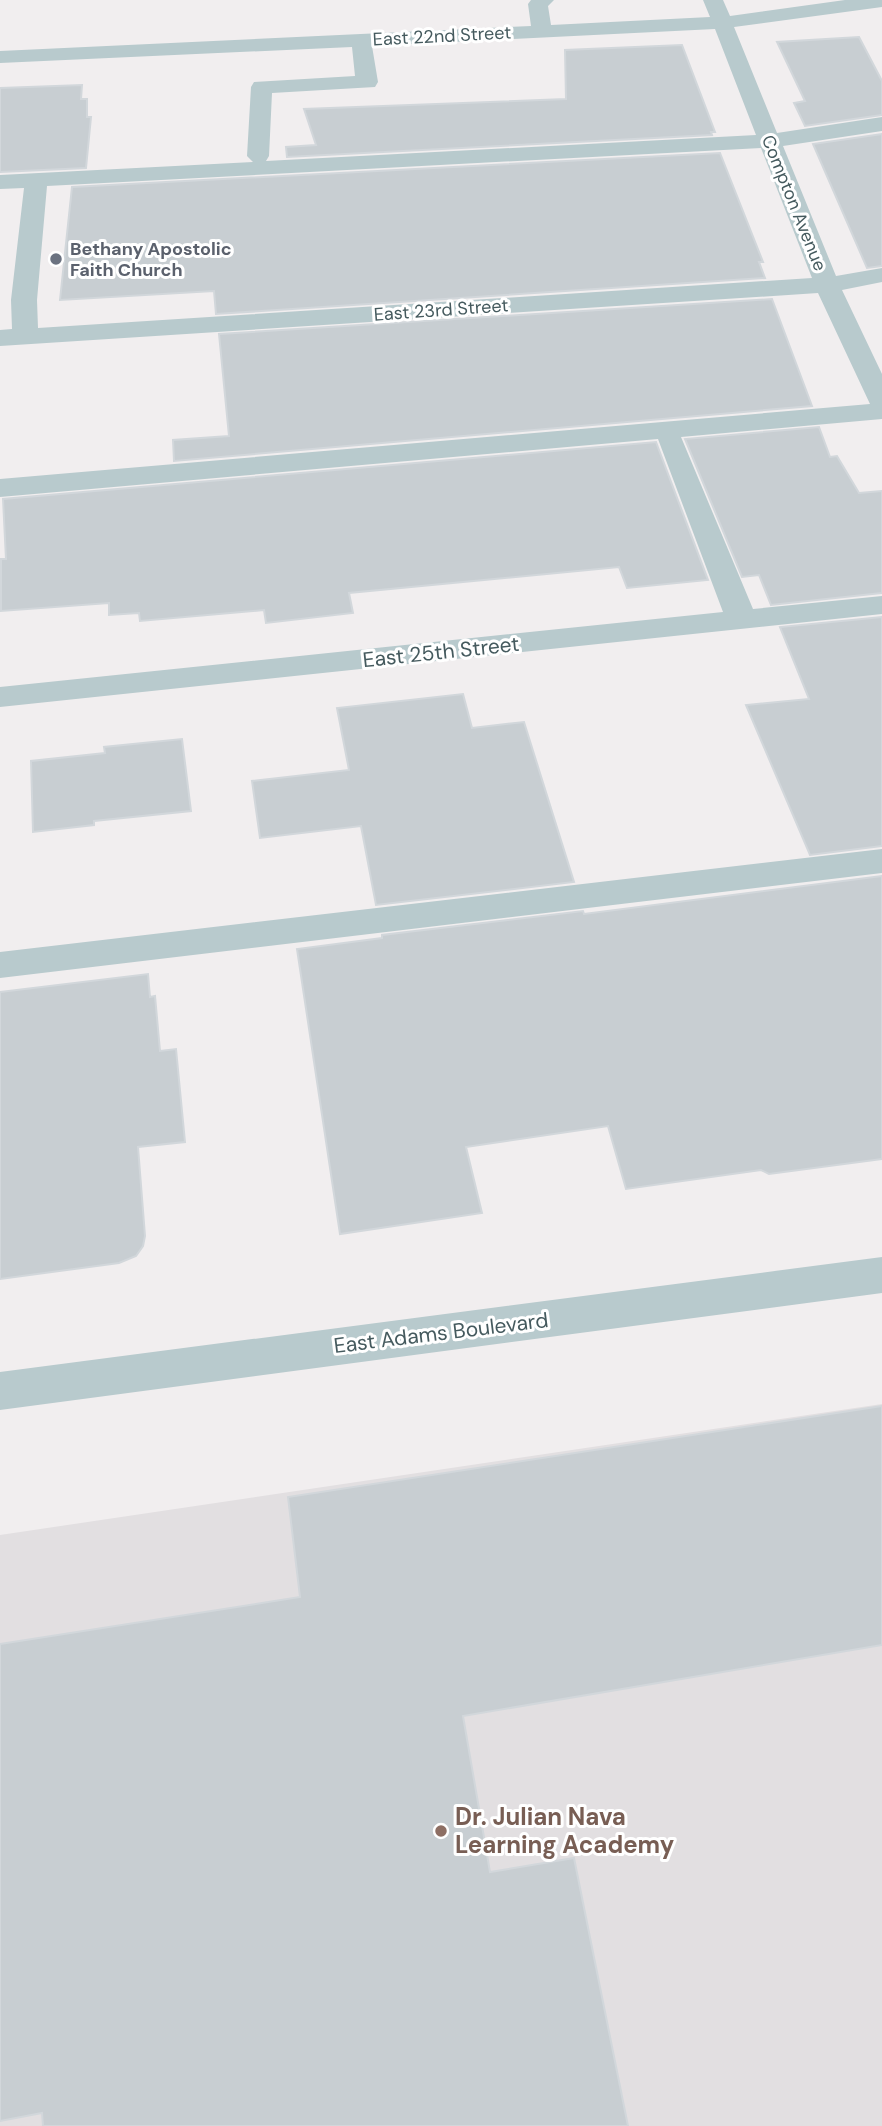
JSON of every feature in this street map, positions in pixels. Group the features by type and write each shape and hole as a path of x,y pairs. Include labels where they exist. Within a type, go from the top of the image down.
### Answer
{"street":[{"path":"542,32 538,4 544,0"},
{"name":"Compton Avenue","path":"713,0 827,285 882,402"},
{"name":"East 22nd Street","path":"0,57 722,23 882,1"},
{"path":"262,87 367,82 361,40"},
{"path":"258,156 265,66 261,45"},
{"path":"0,182 769,142 882,124"},
{"path":"12,337 24,300 36,180"},
{"name":"East 23rd Street","path":"12,337 827,285 882,275"},
{"path":"0,488 882,411"},
{"path":"670,442 742,620"},
{"name":"East 25th Street","path":"0,697 882,605"},
{"path":"0,965 882,861"},
{"name":"East Adams Boulevard","path":"0,1391 882,1275"}],"shaded area":[{"name":"Dr. Julian Nava Learning Academy","path":"882,1404 882,2126 0,2126 0,1535"}],"building":[{"path":"859,37 882,81 882,115 805,126 794,103 805,101 777,42"},
{"path":"682,45 715,132 711,132 712,135 287,157 286,147 316,145 304,109 566,99 565,50"},
{"path":"82,85 81,99 87,99 87,117 91,117 86,168 0,172 0,88"},
{"path":"882,134 882,266 867,268 813,144"},
{"path":"720,153 763,262 759,262 765,278 216,314 214,291 60,300 72,187"},
{"path":"772,299 812,406 174,461 173,440 229,436 219,334"},
{"path":"819,427 830,457 837,456 859,493 882,491 882,593 771,605 759,575 742,577 685,439"},
{"path":"656,442 708,580 627,588 619,567 349,593 353,613 266,623 264,610 140,621 139,613 109,615 109,603 1,611 1,559 6,559 3,499"},
{"path":"882,617 882,846 810,855 746,705 809,699 780,627"},
{"path":"463,694 472,728 524,722 574,882 376,905 361,826 260,838 252,781 349,770 337,708"},
{"path":"182,739 191,811 94,821 94,825 33,832 31,761 105,753 104,747"},
{"path":"882,876 882,1159 769,1174 761,1170 626,1189 608,1126 466,1147 482,1213 340,1234 297,949 382,938 382,935 583,911 584,914"},
{"path":"148,974 150,997 155,996 160,1051 176,1049 185,1142 138,1147 145,1236 143,1246 136,1256 119,1263 0,1279 0,992"},
{"name":"Dr. Julian Nava Learning Academy","path":"882,1406 882,1645 463,1716 490,1872 574,1858 628,2126 43,2126 42,2113 0,2121 0,1644 300,1597 288,1497"}],"place":[{"name":"Bethany Apostolic Faith Church","path":"56,259"},
{"name":"Dr. Julian Nava Learning Academy","path":"441,1831"}]}
